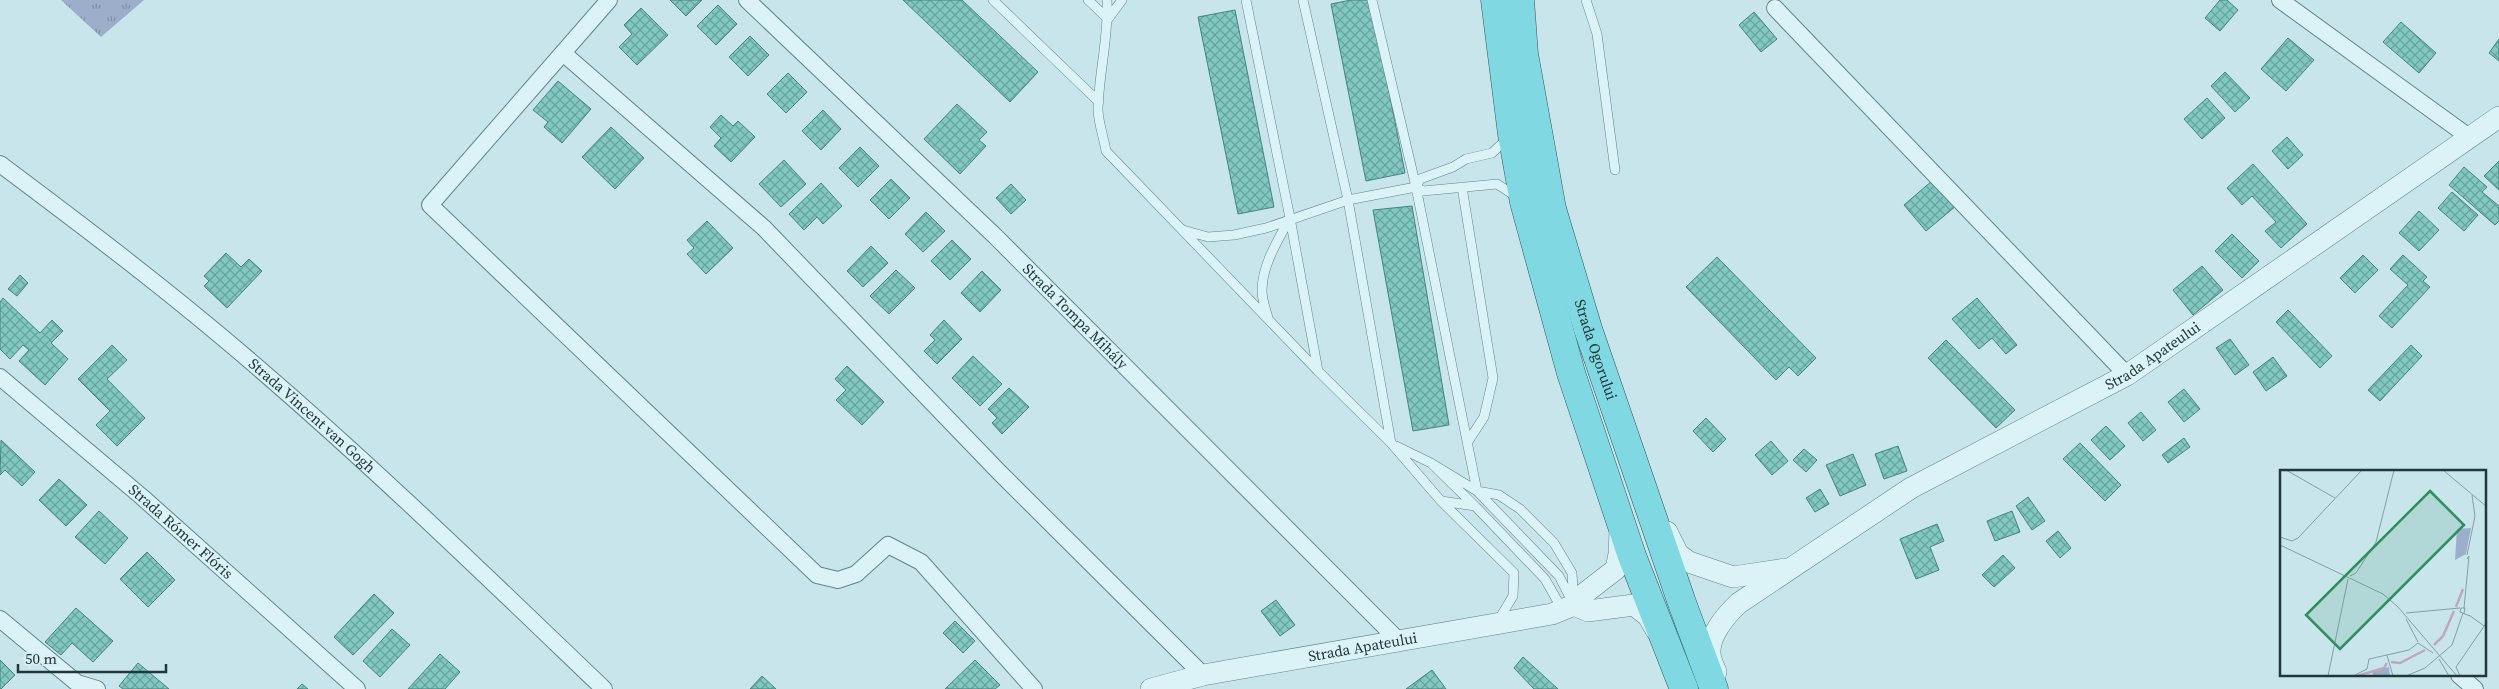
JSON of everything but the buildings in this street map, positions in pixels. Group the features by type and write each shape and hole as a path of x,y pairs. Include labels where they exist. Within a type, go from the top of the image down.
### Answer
{"highway":[{"name":"Strada Ogorului","path":"1495,0 1512,134 1524,202 1571,373 1620,523 1684,689"},
{"name":"Strada Ogorului","path":"1520,0 1524,54 1552,209 1588,329 1682,603 1714,689"}],"street":[{"path":"609,0 430,205 817,575 838,580 856,574 888,545 909,554 920,562 1034,689"},
{"name":"Strada Tompa Mihály","path":"747,0 995,236 1397,639"},
{"path":"2280,0 2469,137"},
{"path":"1775,8 2127,374"},
{"path":"563,53 764,228 999,472 1203,675"},
{"name":"Strada Apateului","path":"1722,689 1710,653 1719,624 1739,603 1911,488 2127,374 2499,117"},
{"name":"Strada Vincent van Gogh","path":"0,164 76,221 256,366 398,494 604,689"},
{"name":"Strada Rómer Flóris","path":"0,378 142,497 356,689"},
{"name":"Strada Apateului","path":"1632,456 1678,554 1689,562 1733,577 1790,568"},
{"path":"1568,607 1616,569 1619,554 1620,523"},
{"name":"Strada Apateului","path":"1151,689 1203,675 1397,639 1552,614 1568,607 1588,611 1634,605 1648,616 1673,658"},
{"path":"0,619 77,683 97,689"},
{"path":"2460,676 2475,689"}],"lane":[{"path":"994,0 1098,102"},
{"path":"1088,0 1108,19"},
{"path":"1107,0 1108,19 1103,47 1098,102 1106,151 1318,371 1391,443 1441,501 1514,572 1513,596 1498,622"},
{"path":"1108,19 1122,0"},
{"path":"1246,0 1290,218 1318,371"},
{"path":"1303,0 1348,200 1391,443"},
{"path":"1372,0 1416,187 1476,491"},
{"path":"1586,0 1597,34 1616,170"},
{"path":"1416,187 1420,179 1453,167 1466,159 1492,154 1512,134"},
{"path":"1182,230 1208,237 1234,235 1266,228 1290,218 1348,200 1416,187 1423,191 1496,184 1524,202"},
{"path":"1462,187 1493,378 1484,417 1467,443"},
{"path":"1268,319 1261,292 1263,281 1269,259 1290,218"},
{"path":"1391,443 1476,491 1559,576 1568,607"},
{"path":"1431,464 1476,506 1568,607"},
{"path":"1476,491 1499,495 1520,509 1554,542 1572,573 1568,607"},
{"path":"1441,501 1476,506"}],"green space":[{"path":"61,0 144,0 101,37"}]}
